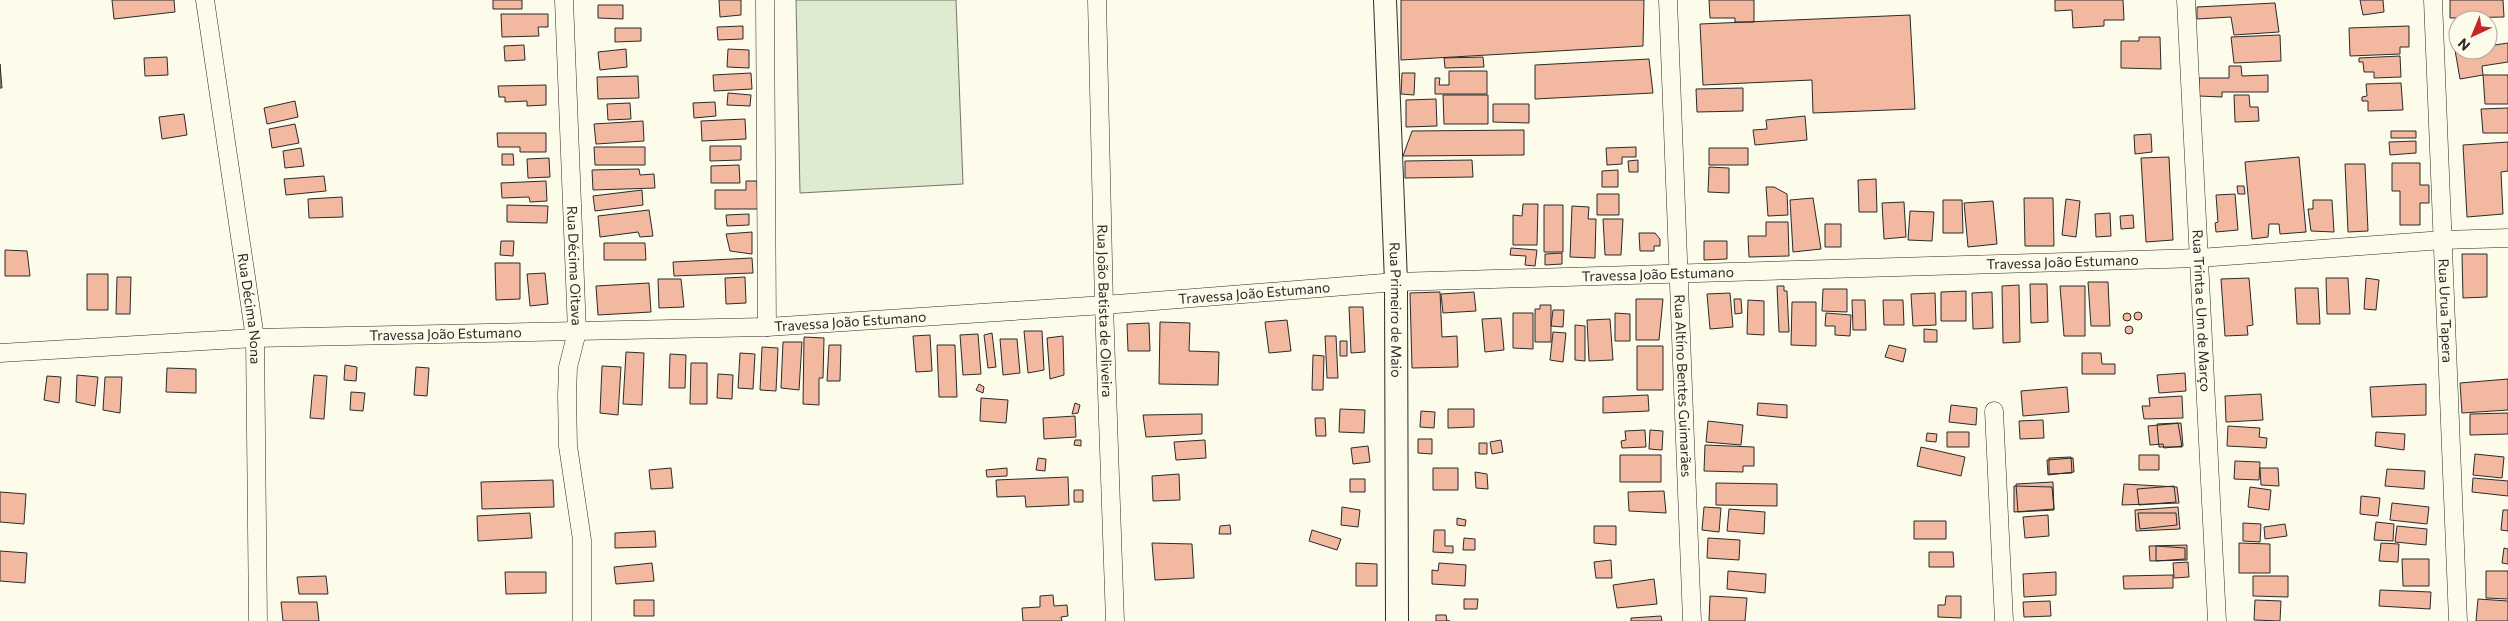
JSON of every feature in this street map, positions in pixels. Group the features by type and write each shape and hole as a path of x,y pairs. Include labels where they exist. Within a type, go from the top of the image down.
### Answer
{"street":[{"name":"Rua Décima Nona","path":"205,0 254,338 258,621"},
{"name":"Rua Décima Oitava","path":"564,0 578,332 568,367 568,446 582,540 582,621"},
{"path":"765,0 768,327"},
{"name":"Rua João Batista de Oliveira","path":"1097,0 1104,305 1115,621"},
{"name":"Rua Primeiro de Maio","path":"1385,0 1396,282 1397,621"},
{"name":"Rua Altíno Bentes Guimarães","path":"1668,0 1692,621"},
{"name":"Rua Trinta e Um de Março","path":"2186,0 2217,621"},
{"name":"Rua Urua Tapera","path":"2433,0 2458,621"},
{"name":"Travessa João Estumano","path":"0,353 254,338 768,327 1104,305 1396,282 2199,258 2443,240 2508,238"},
{"path":"1994,411 2004,621"}],"green space":[{"path":"796,0 956,0 963,184 800,193"}],"building":[{"path":"112,0 174,0 175,12 114,19"},
{"path":"493,0 522,0 522,9 493,9"},
{"path":"719,0 741,0 741,15 720,17"},
{"path":"1401,0 1644,0 1643,46 1401,60"},
{"path":"1709,0 1754,0 1754,22 1735,22 1735,18 1710,18"},
{"path":"2055,0 2123,0 2124,20 2104,20 2104,26 2073,28 2072,10 2055,11"},
{"path":"2360,0 2383,0 2384,12 2363,15"},
{"path":"2450,0 2503,0 2504,17 2498,17 2498,10 2450,10"},
{"path":"2275,3 2279,32 2234,35 2231,17 2197,19 2197,7"},
{"path":"598,5 623,5 623,19 598,18"},
{"path":"501,14 548,14 548,27 538,27 539,36 502,37"},
{"path":"1910,15 1915,109 1813,113 1812,80 1703,85 1700,24"},
{"path":"743,26 743,39 718,40 717,27"},
{"path":"2409,26 2409,47 2400,47 2400,54 2350,56 2349,28"},
{"path":"615,28 641,28 641,41 615,42"},
{"path":"2280,35 2281,61 2234,63 2231,37"},
{"path":"2139,37 2160,37 2161,69 2121,68 2121,41 2139,41"},
{"path":"2508,43 2508,62 2482,66 2483,75 2460,79 2457,60 2498,60 2498,44"},
{"path":"524,45 525,60 505,61 504,46"},
{"path":"626,49 627,67 600,70 598,52"},
{"path":"728,49 749,50 749,68 727,67"},
{"path":"2400,56 2401,77 2374,78 2374,72 2364,72 2363,62 2359,62 2359,58"},
{"path":"167,57 168,75 145,76 144,58"},
{"path":"1483,57 1484,67 1445,68 1444,58"},
{"path":"1649,59 1653,93 1535,99 1535,65"},
{"path":"0,64 2,88 0,88"},
{"path":"2229,66 2241,66 2242,76 2268,75 2268,92 2222,92 2222,97 2199,96 2199,78 2229,78"},
{"path":"1449,71 1487,71 1487,94 1435,94 1435,78 1440,78 1439,85 1449,85"},
{"path":"751,73 752,89 714,91 713,75"},
{"path":"1402,73 1415,73 1414,95 1401,94"},
{"path":"2483,75 2508,75 2508,104 2485,104"},
{"path":"638,76 639,98 598,99 597,77"},
{"path":"2401,83 2403,110 2368,111 2368,101 2362,101 2362,97 2367,96 2366,84"},
{"path":"546,85 546,105 527,106 527,101 505,102 505,97 499,97 498,86"},
{"path":"1743,88 1743,111 1697,112 1696,89"},
{"path":"728,93 751,95 750,106 727,105"},
{"path":"1443,95 1488,95 1488,124 1444,124"},
{"path":"2234,95 2249,95 2250,107 2258,107 2259,121 2235,122"},
{"path":"1436,99 1437,126 1406,127 1406,100"},
{"path":"295,101 298,117 267,124 264,108"},
{"path":"715,102 716,116 694,118 693,103"},
{"path":"630,103 631,119 608,120 607,104"},
{"path":"1493,104 1529,104 1529,123 1493,122"},
{"path":"2508,108 2508,133 2483,133 2481,109"},
{"path":"184,114 187,135 162,139 159,117"},
{"path":"1805,116 1807,140 1755,145 1753,130 1767,129 1766,120"},
{"path":"745,119 746,139 702,141 701,121"},
{"path":"643,121 644,141 596,144 594,124"},
{"path":"295,124 299,143 272,148 269,129"},
{"path":"1524,130 1524,155 1403,156 1412,131"},
{"path":"2391,131 2416,131 2416,138 2391,138"},
{"path":"497,133 546,133 546,152 520,152 520,147 498,147"},
{"path":"2151,134 2152,152 2135,154 2134,135"},
{"path":"2416,141 2416,153 2390,155 2389,142"},
{"path":"2508,142 2508,171 2501,172 2503,214 2467,217 2463,145"},
{"path":"710,146 741,146 741,160 710,161"},
{"path":"594,147 645,147 645,165 595,165"},
{"path":"1636,147 1636,157 1622,157 1622,164 1607,165 1606,148"},
{"path":"301,148 304,166 285,168 283,151"},
{"path":"1709,148 1748,148 1748,165 1709,165"},
{"path":"502,154 513,154 514,165 502,165"},
{"path":"2169,157 2173,240 2146,242 2141,158"},
{"path":"2299,157 2306,232 2280,234 2279,224 2269,224 2268,237 2252,239 2245,162"},
{"path":"549,158 550,177 528,178 527,159"},
{"path":"1472,160 1473,177 1405,178 1405,161"},
{"path":"1638,160 1638,172 1629,172 1628,161"},
{"path":"2392,163 2420,163 2420,185 2429,185 2429,203 2420,203 2420,225 2400,225 2400,191 2392,191"},
{"path":"2345,164 2365,164 2368,231 2348,232"},
{"path":"739,165 740,183 711,183 711,166"},
{"path":"1709,167 1729,168 1729,193 1708,192"},
{"path":"639,169 640,175 654,174 655,188 593,190 592,170"},
{"path":"1618,170 1618,187 1602,187 1602,171"},
{"path":"324,176 326,191 286,195 284,179"},
{"path":"1876,179 1877,212 1859,212 1858,180"},
{"path":"546,181 547,201 530,202 529,197 502,198 501,183"},
{"path":"746,181 757,181 758,209 715,209 715,190 746,190"},
{"path":"2237,186 2244,186 2245,194 2238,194"},
{"path":"1766,187 1774,187 1787,194 1788,215 1768,216"},
{"path":"642,190 643,205 595,211 593,196"},
{"path":"1597,194 1619,194 1619,215 1597,215"},
{"path":"2235,194 2238,230 2216,232 2215,223 2218,222 2216,195"},
{"path":"342,197 343,217 309,218 308,199"},
{"path":"1813,198 1821,249 1793,252 1790,200"},
{"path":"2024,198 2053,198 2054,246 2025,246"},
{"path":"2066,199 2080,201 2076,237 2062,235"},
{"path":"1943,200 1962,200 1963,233 1943,233"},
{"path":"2313,200 2332,200 2334,232 2311,231 2308,209 2313,209"},
{"path":"1993,201 1997,244 1968,247 1964,203"},
{"path":"1904,202 1906,237 1884,239 1882,203"},
{"path":"1523,204 1538,204 1537,245 1513,245 1513,215 1522,216"},
{"path":"507,205 548,206 547,223 507,222"},
{"path":"1544,205 1563,205 1563,252 1544,252"},
{"path":"1572,206 1589,207 1588,219 1596,219 1595,258 1570,257"},
{"path":"649,210 653,236 640,237 638,232 600,237 598,216"},
{"path":"1910,211 1934,212 1932,241 1908,240"},
{"path":"2110,213 2111,236 2096,237 2095,214"},
{"path":"749,214 749,225 727,226 726,215"},
{"path":"2133,215 2134,228 2121,229 2120,216"},
{"path":"1603,219 1623,219 1621,255 1605,255"},
{"path":"1766,222 1788,222 1789,256 1749,257 1748,236 1766,236"},
{"path":"1825,224 1841,224 1841,247 1825,247"},
{"path":"752,232 752,254 730,251 726,234"},
{"path":"1639,233 1655,233 1660,239 1660,246 1654,246 1654,251 1640,251"},
{"path":"501,241 514,241 513,256 500,255"},
{"path":"1704,241 1727,241 1727,259 1704,260"},
{"path":"604,243 645,243 646,260 604,260"},
{"path":"1511,248 1537,250 1535,266 1525,265 1526,256 1510,255"},
{"path":"5,250 27,251 30,276 5,276"},
{"path":"1562,253 1562,264 1545,265 1545,254"},
{"path":"2462,254 2487,254 2487,297 2463,298"},
{"path":"752,258 753,273 674,276 673,262"},
{"path":"495,263 520,263 520,299 496,300"},
{"path":"545,273 548,304 530,306 527,274"},
{"path":"87,274 108,274 108,310 87,310"},
{"path":"117,277 131,277 130,314 116,314"},
{"path":"745,277 746,303 726,304 725,278"},
{"path":"2249,278 2253,325 2247,326 2248,335 2225,336 2221,279"},
{"path":"2326,278 2348,278 2350,314 2327,314"},
{"path":"2366,278 2379,280 2376,310 2364,309"},
{"path":"658,279 681,279 684,307 659,308"},
{"path":"2088,282 2108,282 2110,326 2091,326"},
{"path":"649,283 651,312 598,315 596,286"},
{"path":"2030,284 2047,284 2048,322 2031,323"},
{"path":"2019,285 2020,342 2003,343 2002,286"},
{"path":"1777,286 1784,286 1784,291 1787,291 1789,332 1779,332"},
{"path":"2060,286 2085,286 2085,336 2064,336"},
{"path":"2295,288 2318,288 2320,324 2297,324"},
{"path":"1823,289 1847,289 1847,312 1822,311"},
{"path":"1966,291 1966,321 1941,321 1941,292"},
{"path":"1440,292 1442,337 1457,336 1458,367 1412,368 1410,293"},
{"path":"1474,292 1476,311 1443,313 1441,294"},
{"path":"1992,292 1993,328 1973,329 1972,293"},
{"path":"1730,293 1733,327 1710,329 1707,294"},
{"path":"1935,293 1936,325 1913,326 1911,294"},
{"path":"1636,299 1663,299 1659,340 1636,340"},
{"path":"1734,299 1741,299 1742,313 1735,314"},
{"path":"1748,300 1764,301 1764,335 1747,334"},
{"path":"1852,300 1865,300 1866,330 1853,330"},
{"path":"1883,300 1903,300 1904,325 1884,325"},
{"path":"1792,302 1816,302 1816,346 1791,345"},
{"path":"1540,305 1551,305 1551,342 1535,342 1535,309 1540,309"},
{"path":"1349,307 1363,307 1365,352 1351,353"},
{"path":"1553,310 1564,310 1563,327 1551,326"},
{"path":"2138,312 2142,316 2138,320 2134,316"},
{"path":"1513,313 1533,313 1533,349 1513,348"},
{"path":"1615,313 1630,314 1630,341 1615,341"},
{"path":"1826,313 1851,315 1850,336 1835,335 1835,326 1825,326"},
{"path":"2127,313 2131,317 2127,321 2123,317"},
{"path":"1501,318 1504,350 1485,352 1482,319"},
{"path":"1610,319 1613,360 1589,361 1587,320"},
{"path":"1287,320 1291,351 1269,353 1265,322"},
{"path":"1160,322 1190,323 1189,351 1219,352 1218,385 1159,384"},
{"path":"1149,323 1150,351 1128,351 1127,324"},
{"path":"1575,325 1585,326 1585,361 1575,360"},
{"path":"2129,326 2133,330 2129,334 2125,330"},
{"path":"1924,329 1937,330 1937,342 1924,342"},
{"path":"1024,331 1042,331 1044,370 1028,373"},
{"path":"1553,332 1566,333 1563,362 1550,360"},
{"path":"992,333 996,367 988,368 984,335"},
{"path":"978,334 981,374 963,375 960,335"},
{"path":"930,335 932,371 916,372 913,336"},
{"path":"1063,336 1064,375 1050,379 1047,338"},
{"path":"1325,336 1336,336 1338,378 1327,378"},
{"path":"804,337 824,338 823,378 819,378 819,405 803,404"},
{"path":"1000,339 1017,339 1020,373 1003,375"},
{"path":"1340,341 1347,341 1347,356 1340,356"},
{"path":"783,342 802,342 799,390 781,388"},
{"path":"829,345 841,345 840,381 827,381"},
{"path":"937,345 955,345 957,397 939,397"},
{"path":"1889,345 1906,349 1903,362 1885,357"},
{"path":"1637,346 1663,346 1663,390 1637,390"},
{"path":"762,347 778,348 776,391 760,390"},
{"path":"626,352 644,353 642,405 623,404"},
{"path":"740,353 755,354 753,389 738,388"},
{"path":"2082,353 2101,353 2102,364 2115,364 2115,374 2082,374"},
{"path":"670,354 686,355 685,388 669,388"},
{"path":"1313,355 1324,356 1323,390 1312,390"},
{"path":"691,363 707,363 707,404 690,404"},
{"path":"345,365 357,367 356,381 344,380"},
{"path":"602,366 621,367 618,415 600,413"},
{"path":"416,367 429,368 427,396 414,395"},
{"path":"167,368 196,369 196,393 166,392"},
{"path":"2185,373 2186,391 2159,393 2157,375"},
{"path":"718,374 733,375 732,399 717,398"},
{"path":"77,375 98,377 95,406 76,402"},
{"path":"314,375 327,376 324,419 310,418"},
{"path":"47,376 61,377 59,403 44,400"},
{"path":"105,377 122,377 120,413 103,410"},
{"path":"2508,379 2508,410 2462,413 2460,383"},
{"path":"979,384 984,387 983,393 976,390"},
{"path":"2426,384 2426,415 2372,417 2370,387"},
{"path":"2067,387 2069,412 2023,416 2021,391"},
{"path":"351,392 365,393 363,411 350,410"},
{"path":"2261,394 2263,420 2226,422 2225,396"},
{"path":"1648,395 1649,411 1603,413 1603,397"},
{"path":"2182,396 2183,418 2144,419 2142,406 2150,406 2149,398"},
{"path":"981,398 1008,400 1006,423 980,421"},
{"path":"1075,403 1080,405 1078,413 1072,414"},
{"path":"1758,403 1787,405 1787,418 1757,415"},
{"path":"1951,405 1977,408 1976,425 1949,422"},
{"path":"1340,409 1365,410 1364,433 1339,432"},
{"path":"1448,409 1474,409 1474,427 1448,428"},
{"path":"1421,411 1435,412 1434,428 1420,427"},
{"path":"2508,413 2508,434 2470,435 2470,414"},
{"path":"1202,414 1202,434 1146,437 1143,415"},
{"path":"1075,416 1076,437 1044,439 1043,418"},
{"path":"1315,418 1325,418 1326,436 1316,436"},
{"path":"2043,420 2044,438 2020,439 2019,421"},
{"path":"1708,421 1743,425 1741,445 1706,442"},
{"path":"2178,423 2182,447 2159,447 2157,424"},
{"path":"2181,423 2183,446 2164,448 2163,444 2150,445 2148,426"},
{"path":"2228,426 2260,428 2259,437 2267,438 2266,448 2227,446"},
{"path":"1645,430 1646,447 1622,448 1621,441 1626,440 1625,431"},
{"path":"1650,430 1663,431 1662,450 1649,449"},
{"path":"1947,432 1969,432 1969,447 1947,447"},
{"path":"2376,432 2405,434 2404,450 2375,446"},
{"path":"1927,433 1937,434 1936,442 1926,441"},
{"path":"1418,439 1432,439 1432,454 1418,453"},
{"path":"1075,440 1081,440 1081,446 1074,445"},
{"path":"1205,440 1206,458 1176,460 1174,442"},
{"path":"1501,440 1503,452 1492,454 1490,442"},
{"path":"1479,443 1487,443 1487,454 1479,454"},
{"path":"1705,445 1754,447 1754,466 1743,466 1743,472 1704,471"},
{"path":"1368,446 1370,462 1353,464 1351,448"},
{"path":"1921,447 1965,457 1961,476 1917,466"},
{"path":"2475,454 2504,457 2502,478 2473,475"},
{"path":"1620,455 1661,455 1661,482 1620,482"},
{"path":"2139,455 2159,455 2159,470 2139,470"},
{"path":"2071,457 2072,473 2049,474 2049,458"},
{"path":"1038,458 1046,459 1045,471 1036,470"},
{"path":"2073,458 2074,472 2048,475 2047,460"},
{"path":"2235,461 2260,462 2259,480 2234,479"},
{"path":"671,468 673,488 651,489 649,470"},
{"path":"1007,468 1007,476 987,477 986,470"},
{"path":"1433,468 1458,468 1458,490 1433,490"},
{"path":"2260,468 2278,468 2279,486 2261,485"},
{"path":"2387,469 2425,471 2424,489 2385,486"},
{"path":"1475,472 1487,474 1488,489 1476,488"},
{"path":"1179,474 1180,500 1153,501 1152,476"},
{"path":"1068,477 1069,505 1026,507 1025,496 997,497 996,480"},
{"path":"2473,478 2508,481 2508,496 2472,492"},
{"path":"1350,479 1365,479 1365,492 1350,492"},
{"path":"553,480 554,507 482,509 481,482"},
{"path":"2053,482 2054,510 2018,512 2016,484"},
{"path":"1716,483 1777,484 1777,506 1716,505"},
{"path":"2124,484 2177,487 2179,503 2122,505"},
{"path":"2014,486 2052,487 2054,509 2014,512"},
{"path":"2174,486 2176,502 2139,505 2137,489"},
{"path":"2250,487 2271,490 2269,510 2248,507"},
{"path":"1074,490 1083,490 1083,502 1074,502"},
{"path":"1664,491 1666,513 1629,511 1628,492"},
{"path":"0,492 26,494 24,524 0,522"},
{"path":"2361,496 2380,498 2378,516 2360,514"},
{"path":"2392,503 2429,507 2427,524 2390,520"},
{"path":"1342,507 1360,510 1358,527 1341,525"},
{"path":"1704,507 1721,508 1719,532 1702,530"},
{"path":"2178,507 2180,529 2136,531 2135,510"},
{"path":"1729,509 1765,512 1764,534 1727,531"},
{"path":"2503,510 2508,510 2508,531 2501,530"},
{"path":"530,513 532,538 478,541 477,516"},
{"path":"2138,513 2176,513 2177,525 2140,529"},
{"path":"2048,515 2049,536 2025,538 2023,517"},
{"path":"1457,518 1466,520 1465,526 1457,525"},
{"path":"1914,521 1946,521 1946,539 1914,539"},
{"path":"2376,522 2394,524 2393,541 2374,540"},
{"path":"2243,523 2261,524 2260,542 2243,541"},
{"path":"2285,524 2287,536 2265,539 2264,527"},
{"path":"1230,525 1231,534 1219,534 1220,526"},
{"path":"1594,526 1616,526 1616,545 1594,543"},
{"path":"2397,526 2427,529 2426,545 2395,542"},
{"path":"1312,530 1341,539 1337,550 1309,541"},
{"path":"1434,530 1445,530 1445,546 1453,546 1453,553 1433,552"},
{"path":"655,531 656,547 615,548 615,533"},
{"path":"1464,538 1475,539 1475,550 1463,550"},
{"path":"1708,538 1740,540 1739,560 1707,558"},
{"path":"1152,543 1192,544 1194,578 1155,580"},
{"path":"2239,543 2270,544 2270,573 2239,573"},
{"path":"2381,543 2399,544 2398,562 2379,561"},
{"path":"2187,545 2187,560 2150,561 2149,546"},
{"path":"2156,546 2185,548 2185,559 2156,561"},
{"path":"2504,548 2508,549 2508,564 2502,563"},
{"path":"0,551 27,553 25,583 0,581"},
{"path":"1929,552 1953,552 1954,567 1929,567"},
{"path":"2402,559 2429,559 2429,586 2403,586"},
{"path":"1611,560 1612,578 1596,578 1594,562"},
{"path":"2188,562 2189,577 2174,578 2173,563"},
{"path":"652,563 654,581 616,584 614,567"},
{"path":"1356,563 1377,564 1377,586 1356,586"},
{"path":"1439,563 1466,565 1465,586 1432,584 1432,570 1438,571"},
{"path":"1728,571 1766,574 1765,593 1727,589"},
{"path":"2486,571 2508,571 2508,599 2486,598"},
{"path":"505,572 546,572 546,593 506,594"},
{"path":"2056,572 2056,595 2024,597 2023,574"},
{"path":"2173,575 2173,588 2124,589 2123,576"},
{"path":"326,576 328,594 299,594 297,577"},
{"path":"2253,576 2288,576 2288,597 2253,596"},
{"path":"1654,579 1657,604 1617,608 1613,585"},
{"path":"2380,590 2431,592 2430,609 2379,606"},
{"path":"1053,595 1054,606 1067,605 1068,616 1061,617 1062,621 1023,621 1022,608 1040,607 1040,596"},
{"path":"1710,596 1747,598 1745,621 1709,621"},
{"path":"1946,596 1961,596 1961,618 1938,617 1938,605 1945,605"},
{"path":"1464,599 1478,599 1477,609 1464,609"},
{"path":"2478,599 2508,601 2508,621 2476,621"},
{"path":"634,600 654,600 654,616 634,616"},
{"path":"2255,600 2281,601 2280,621 2254,620"},
{"path":"2050,601 2051,616 2024,617 2023,602"},
{"path":"281,602 317,602 319,621 283,621"},
{"path":"1436,615 1446,615 1447,621 1436,621"},
{"path":"1661,616 1662,621 1631,621 1631,618"}]}
